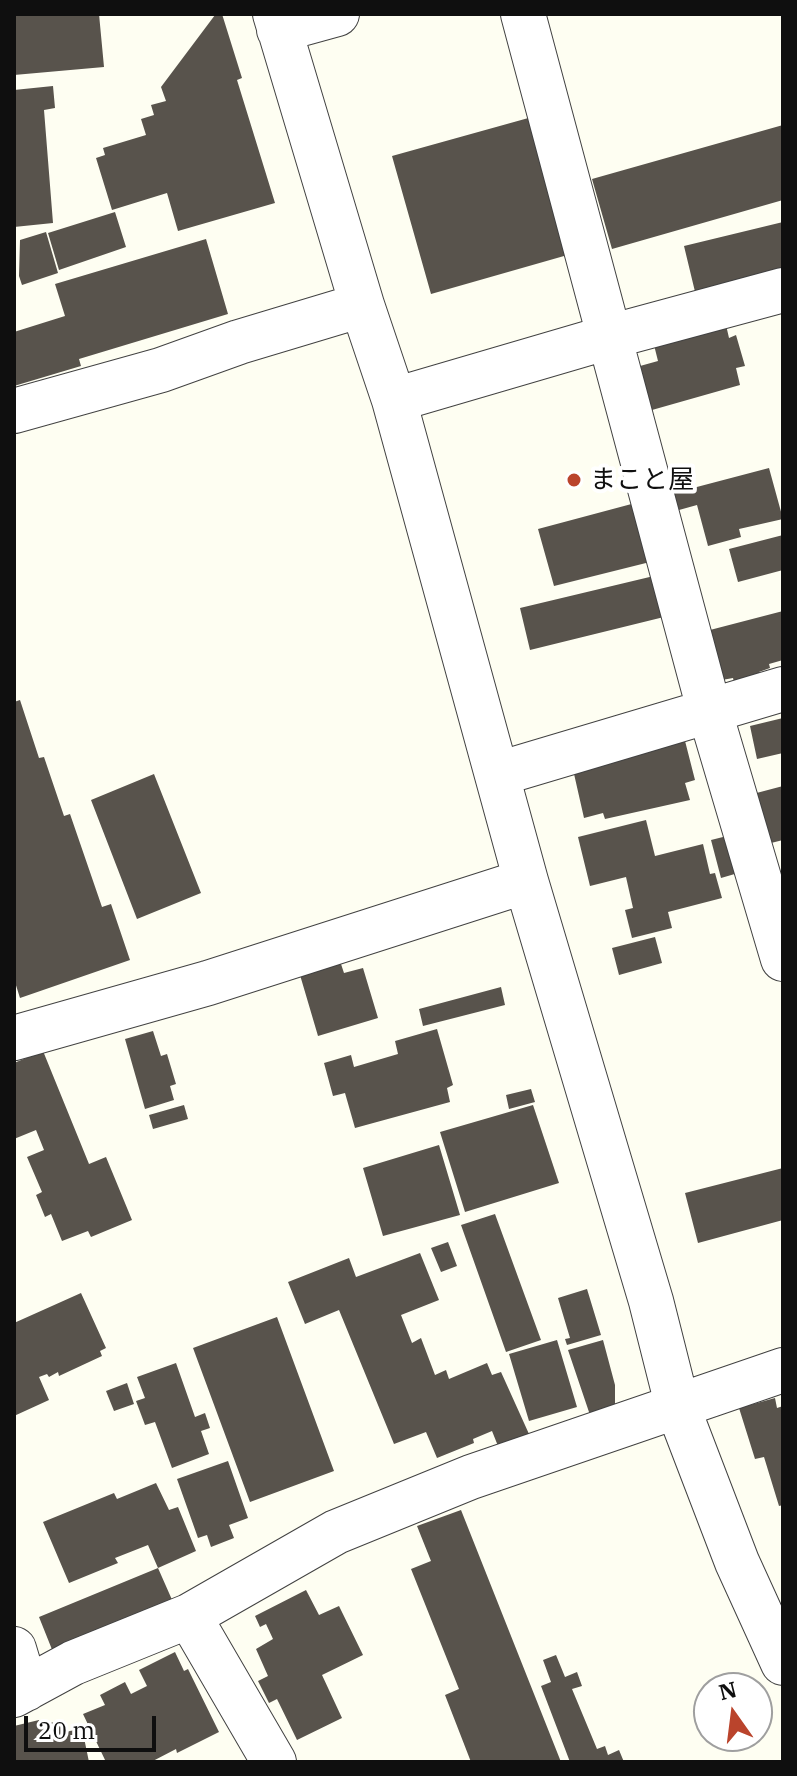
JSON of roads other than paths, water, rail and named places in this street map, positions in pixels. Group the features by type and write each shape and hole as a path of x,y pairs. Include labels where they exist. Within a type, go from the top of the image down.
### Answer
{"street":[{"path":"337,14 277,22 362,305 394,400 526,881 651,1301 678,1408 737,1562 783,1663"},
{"path":"523,14 709,709 783,959"},
{"path":"394,400 783,290"},
{"path":"14,411 161,370 239,342 362,305"},
{"path":"498,774 783,689"},
{"path":"14,1038 208,983 526,881"},
{"path":"18,1678 73,1663 189,1616 336,1532 471,1477 783,1370"},
{"path":"189,1616 274,1762"}],"place":[{"name":"まこと屋","path":"574,480"}]}
